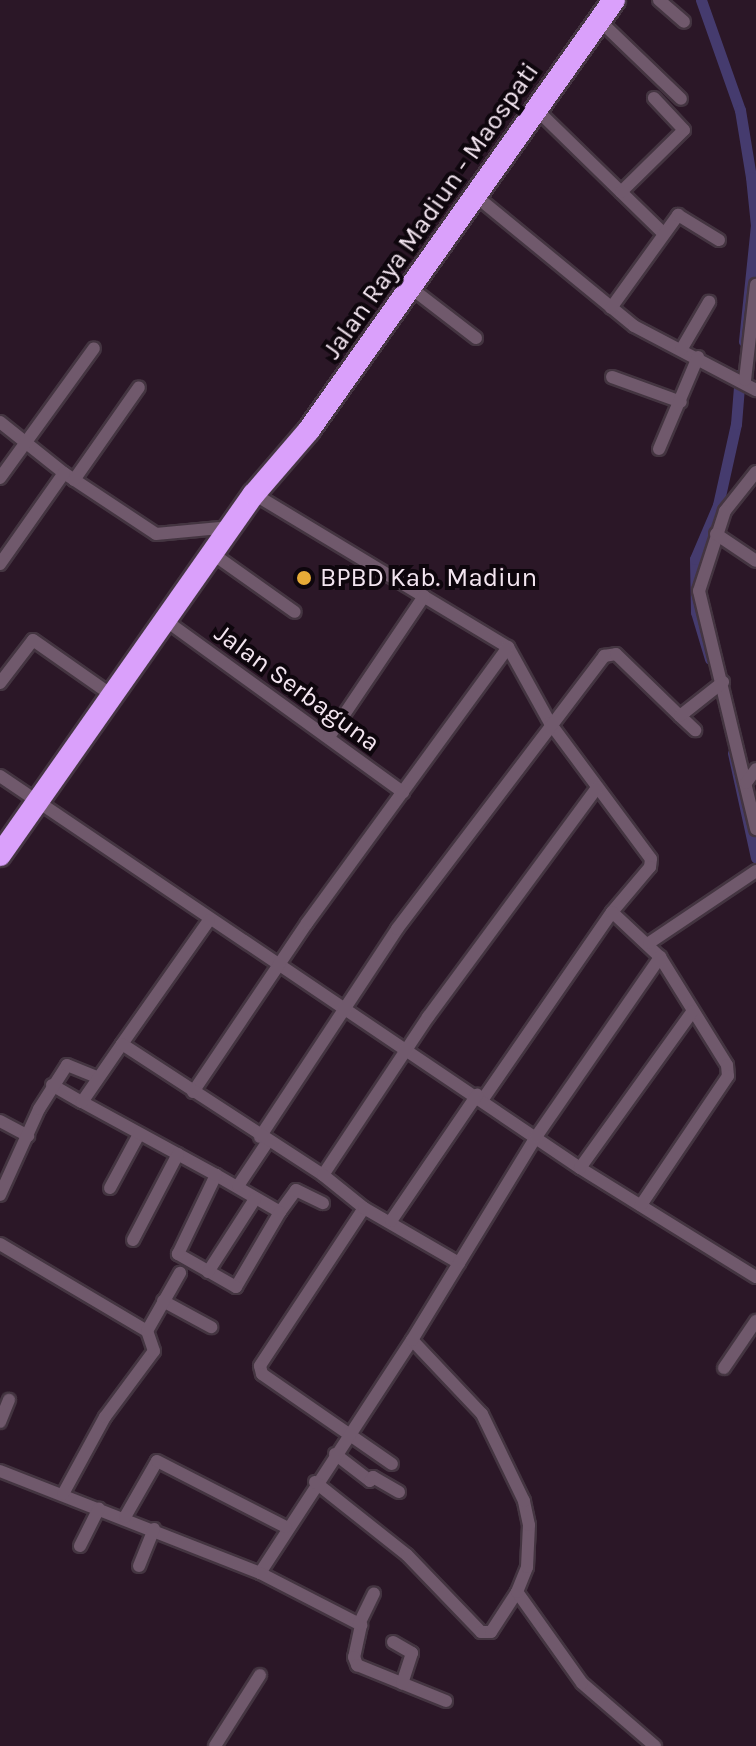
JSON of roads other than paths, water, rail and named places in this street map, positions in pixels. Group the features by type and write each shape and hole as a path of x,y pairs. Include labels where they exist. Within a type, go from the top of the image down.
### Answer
{"highway":[{"name":"Jalan Raya Madiun - Maospati","path":"370,335 598,12 614,0"},
{"name":"Jalan Raya Madiun - Maospati","path":"0,855 254,494 289,450 300,423 411,288 477,197 537,110 598,12"}],"street":[{"path":"659,0 684,22"},
{"path":"598,12 681,99"},
{"path":"621,192 684,130 654,98"},
{"path":"537,110 664,234"},
{"path":"477,197 611,308 681,350 743,379 756,390"},
{"path":"611,308 681,214 719,240"},
{"path":"743,379 756,285"},
{"path":"411,288 476,338"},
{"path":"681,350 709,302"},
{"path":"1,474 94,348"},
{"path":"659,449 698,357"},
{"path":"612,377 681,402"},
{"path":"0,564 139,387"},
{"path":"0,422 69,477 156,534 231,527"},
{"path":"756,472 729,505 716,534 699,591 719,685 756,829"},
{"path":"254,494 508,647 550,723 651,859 650,867 612,912 391,1221"},
{"path":"716,534 756,561"},
{"path":"213,554 295,612"},
{"path":"329,737 424,596"},
{"name":"Jalan Serbaguna","path":"165,620 403,792"},
{"path":"0,683 33,640 113,696"},
{"path":"193,1092 279,966 508,647"},
{"path":"238,1186 343,1009 550,723 610,652 646,680 695,730"},
{"path":"680,716 719,685"},
{"path":"746,783 756,769"},
{"path":"0,776 209,920 480,1097 580,1168 756,1277"},
{"path":"323,1175 408,1049 597,788"},
{"path":"649,943 756,871"},
{"path":"612,912 649,943 660,957 727,1065 728,1076 641,1205"},
{"path":"82,1102 209,920"},
{"path":"260,1573 315,1482 412,1340 536,1137 660,957"},
{"path":"580,1168 693,1011"},
{"path":"122,1044 323,1175 364,1208 459,1263"},
{"path":"0,1195 52,1085 72,1064 97,1077"},
{"path":"52,1085 138,1136 238,1186 280,1212"},
{"path":"0,1121 28,1136"},
{"path":"110,1188 138,1136"},
{"path":"133,1240 178,1154"},
{"path":"216,1175 176,1251 236,1287 296,1190 323,1203"},
{"path":"208,1272 255,1199"},
{"path":"364,1208 260,1362 262,1374 392,1464"},
{"path":"0,1244 147,1331 154,1351 105,1417 63,1494"},
{"path":"147,1331 180,1273"},
{"path":"163,1301 211,1327"},
{"path":"724,1368 756,1321"},
{"path":"315,1482 407,1555 481,1632 491,1632 517,1592 527,1567 529,1525 524,1501 482,1414 412,1340"},
{"path":"0,1422 9,1400"},
{"path":"335,1454 370,1481 373,1477 399,1492"},
{"path":"125,1517 157,1461 286,1527"},
{"path":"0,1471 125,1517 260,1573 359,1624 363,1630 355,1663 446,1701"},
{"path":"80,1546 99,1508"},
{"path":"139,1566 154,1529"},
{"path":"517,1592 582,1683 655,1746"},
{"path":"359,1624 374,1593"},
{"path":"393,1642 412,1653 402,1683"},
{"path":"215,1746 260,1675"}],"waterway":[{"path":"701,0 740,110 751,177 756,225 744,341"},
{"path":"710,659 696,612 695,559 718,505 736,424 740,374"},
{"path":"733,753 756,858"}],"place":[{"name":"BPBD Kab. Madiun","path":"304,578"}]}
